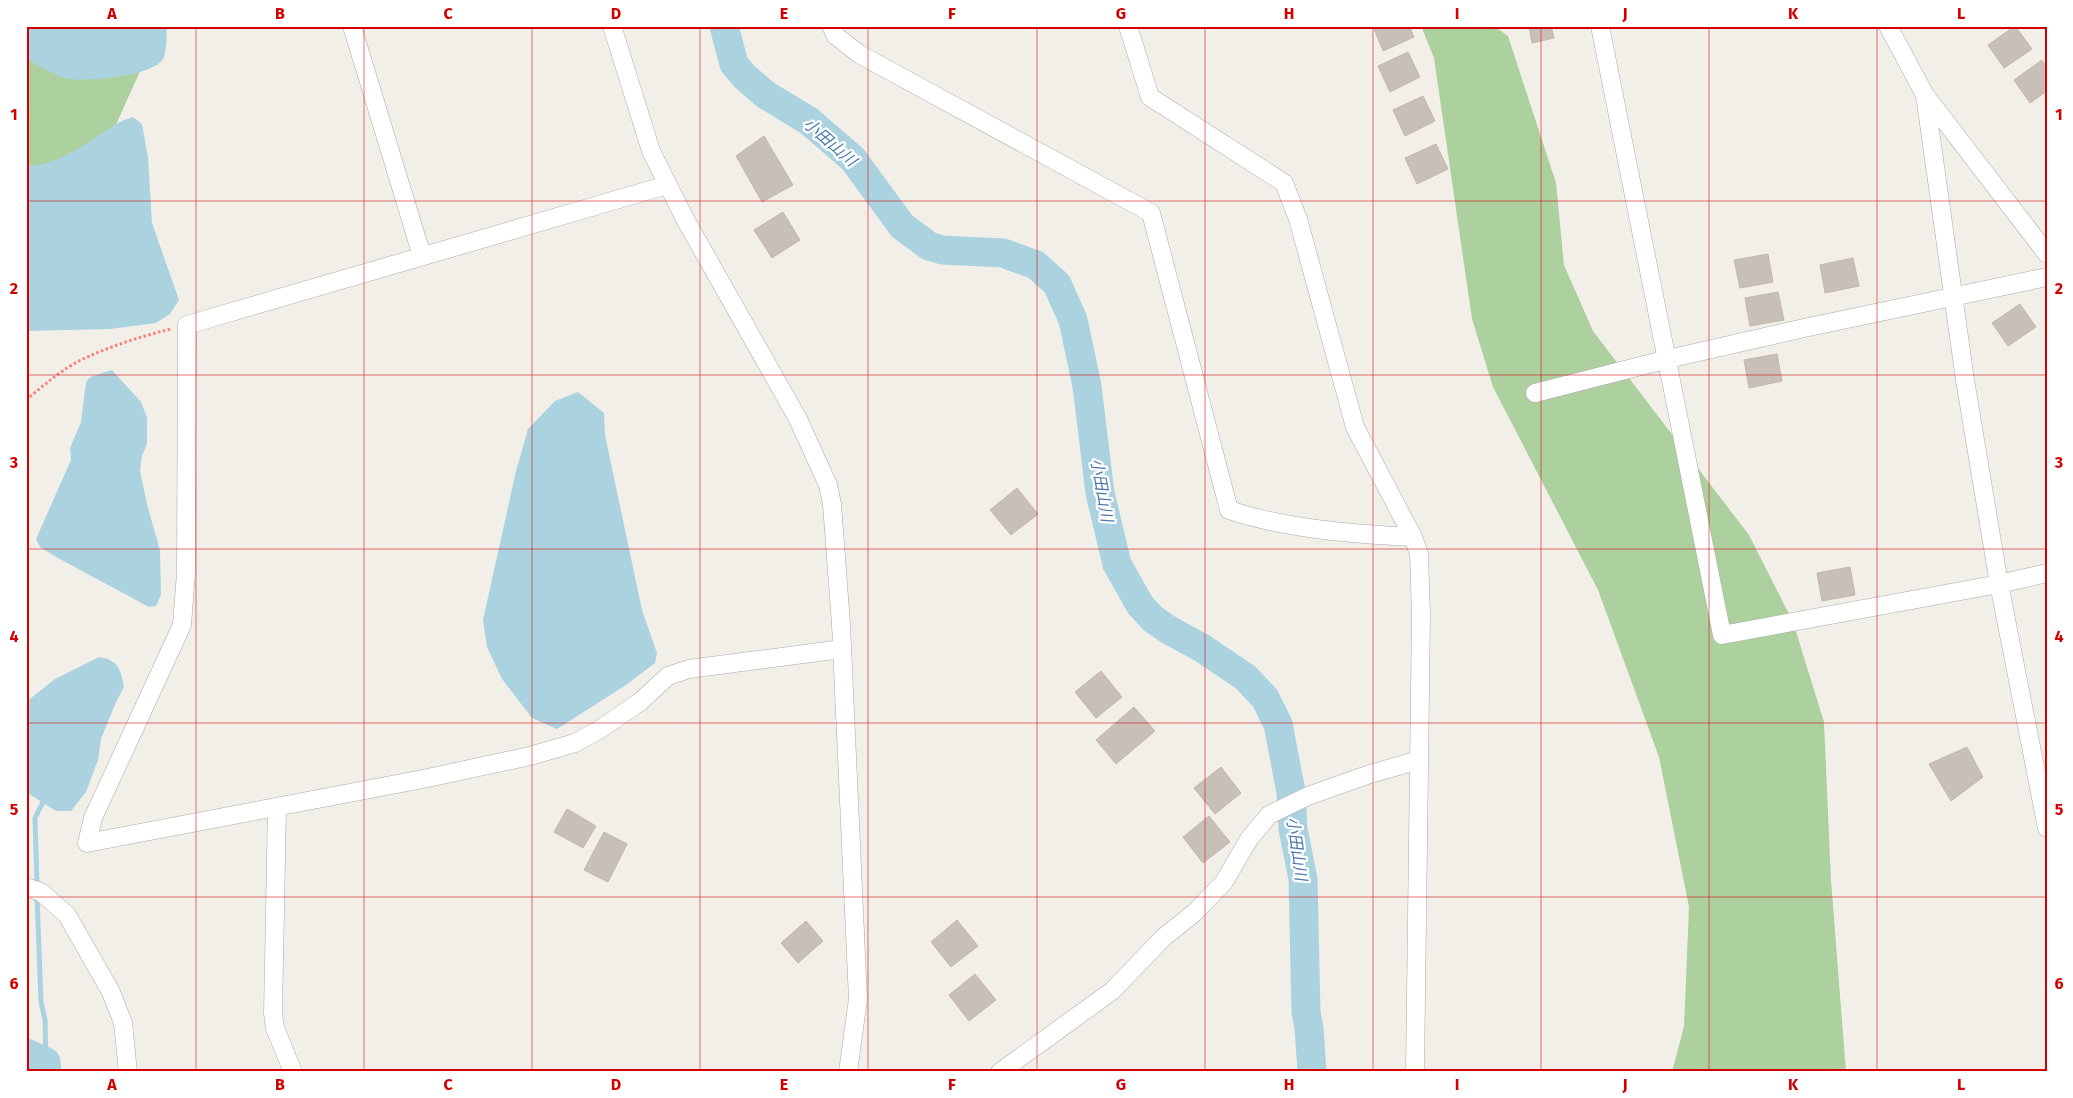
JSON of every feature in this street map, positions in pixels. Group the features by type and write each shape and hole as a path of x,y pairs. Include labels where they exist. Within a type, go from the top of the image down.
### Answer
{"street":[{"path":"352,26 422,256"},
{"path":"612,26 651,151 667,185 798,419 828,485 832,504 842,649 858,998 848,1072"},
{"path":"831,26 836,36 859,54 1151,213 1230,510 1252,518 1355,534 1413,537"},
{"path":"1128,26 1150,97 1284,183 1298,219 1355,427 1413,537 1419,554 1421,614 1415,1072"},
{"path":"1600,26 1722,635 1998,584 2047,573"},
{"path":"1888,26 1925,95 2047,254"},
{"path":"1925,95 1953,297 1998,584 2047,828"},
{"path":"667,185 186,325 186,573 182,625 93,818 87,844 423,779 530,756 575,743 599,730 640,701 668,676 690,669 842,649"},
{"path":"1535,393 1804,328 2047,277"},
{"path":"1000,1072 1112,991 1164,937 1194,913 1224,882 1249,840 1269,815 1308,796 1370,774 1419,760"},
{"path":"277,807 273,1013 275,1028 292,1072"},
{"path":"26,887 40,892 68,915 111,992 123,1023 128,1072"}],"path":[{"path":"26,400 54,377 83,359 146,335 186,325"}],"green space":[{"path":"26,26 141,69 26,325"},
{"path":"1421,26 1494,26 1508,36 1556,183 1564,265 1593,331 1749,535 1793,622 1824,722 1831,880 1846,1072 1672,1072 1684,1026 1689,907 1659,757 1598,590 1493,387 1472,319 1434,58"}],"water":[{"path":"26,26 167,26 165,53 159,64 135,73 102,79 65,78 26,59"},
{"path":"133,117 142,124 148,158 152,223 179,300 170,314 156,323 110,329 26,331 26,166 44,164 62,157 80,148 109,128"},
{"path":"112,370 141,402 147,417 147,443 142,456 140,471 160,550 161,595 156,606 149,607 56,557 40,547 36,539 71,460 70,448 81,422 86,382 90,377"},
{"path":"578,392 604,413 605,435 642,610 657,653 655,663 626,685 557,729 532,718 502,679 487,647 483,620 516,471 528,429 555,401"},
{"path":"99,657 110,660 118,666 124,687 101,739 98,760 86,792 71,811 56,811 26,792 26,702 55,679"}],"building":[{"path":"1373,26 1409,26 1414,37 1383,51"},
{"path":"1529,26 1551,26 1554,38 1532,43"},
{"path":"2015,26 2032,49 2004,68 1988,45"},
{"path":"1408,52 1420,77 1390,92 1378,66"},
{"path":"2042,60 2047,68 2047,91 2030,103 2014,80"},
{"path":"1423,96 1435,121 1405,136 1393,110"},
{"path":"764,136 793,185 762,202 736,156"},
{"path":"1436,144 1448,169 1417,184 1405,158"},
{"path":"783,212 800,240 772,258 754,230"},
{"path":"1768,254 1773,282 1740,288 1734,260"},
{"path":"1853,258 1859,286 1825,293 1820,265"},
{"path":"1778,292 1784,320 1750,326 1745,298"},
{"path":"2020,304 2036,327 2008,346 1992,323"},
{"path":"1777,354 1782,381 1749,388 1744,360"},
{"path":"1017,488 1038,514 1011,535 990,510"},
{"path":"1850,567 1855,595 1822,601 1817,573"},
{"path":"1101,671 1122,697 1096,718 1075,692"},
{"path":"1134,707 1155,731 1116,764 1096,740"},
{"path":"1967,747 1983,777 1951,801 1929,764"},
{"path":"1221,767 1241,793 1215,814 1194,788"},
{"path":"567,809 596,826 583,848 554,832"},
{"path":"1209,816 1230,842 1203,863 1183,837"},
{"path":"604,832 627,844 608,882 584,870"},
{"path":"957,920 978,946 951,967 931,942"},
{"path":"806,921 823,941 798,963 781,943"},
{"path":"975,974 996,1000 969,1021 949,995"}],"waterway":[{"name":"小田山川","path":"724,26 734,64 745,77 766,95 809,121 853,159 902,226 929,246 942,250 1003,253 1036,265 1057,284 1073,320 1087,386 1100,493 1117,564 1140,605 1153,619 1202,648 1245,677 1265,698 1278,724 1291,792 1293,829 1303,879 1306,1012 1312,1072"},
{"path":"37,887 35,818 45,798"},
{"path":"37,896 41,1002 45,1020 46,1062"},
{"path":"26,1053 46,1062 47,1072"}]}
